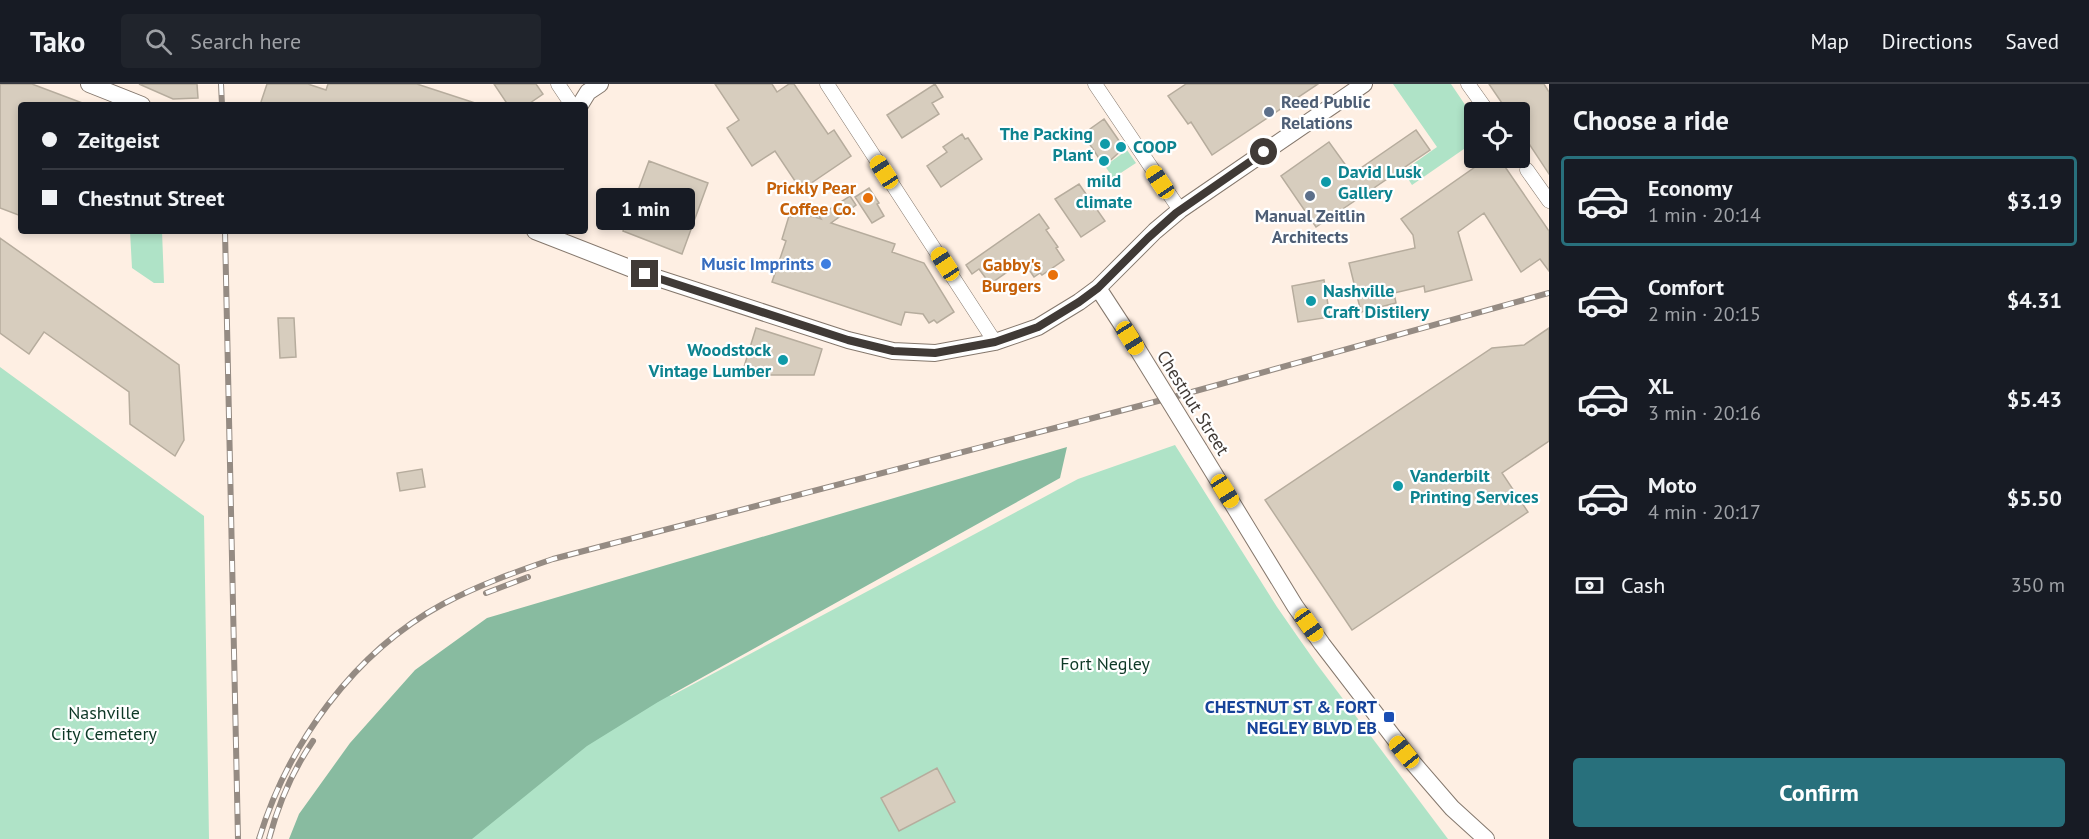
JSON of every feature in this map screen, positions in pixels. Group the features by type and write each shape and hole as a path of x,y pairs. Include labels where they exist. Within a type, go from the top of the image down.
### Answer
{"street":[{"path":"89,84 134,102"},
{"path":"558,84 570,102"},
{"path":"582,102 588,92 600,84"},
{"path":"827,84 995,342"},
{"path":"1095,84 1180,210"},
{"path":"545,234 645,274 848,340 893,351 935,353 995,342 1038,327 1079,302 1098,288 1155,231 1180,210 1364,84"},
{"path":"1468,84 1481,102"},
{"path":"1526,168 1549,201"},
{"name":"Chestnut Street","path":"1098,288 1290,598 1322,644 1414,764 1452,808 1486,839"}],"green space":[{"path":"1393,84 1451,84 1464,103 1464,149 1412,185 1403,171 1437,147"},
{"path":"1127,150 1136,163 1113,178 1105,166"},
{"path":"130,234 162,234 164,283 154,283 132,268"},
{"name":"Nashville City Cemetery","path":"0,367 204,516 209,839 0,839"},
{"name":"Fort Negley","path":"1175,445 1277,607 1316,663 1448,839 447,839 584,651 671,696 1078,479"},
{"path":"1067,447 1060,478 658,702 587,746 472,839 289,839 299,814 350,743 415,670 487,618"}],"building":[{"path":"0,84 32,84 80,102 18,102 18,215 0,208"},
{"path":"139,84 197,84 198,98 173,99"},
{"path":"267,84 308,84 326,90 328,84 417,84 472,102 261,102"},
{"path":"494,84 536,84 543,94 531,102 506,102"},
{"path":"715,84 772,84 777,92 789,84 794,84 828,134 834,130 851,156 801,190 775,151 752,166 727,128 739,120"},
{"path":"935,84 943,97 932,103 939,114 902,138 887,115"},
{"path":"1186,84 1318,84 1212,155 1191,122 1188,124 1168,96"},
{"path":"1489,84 1544,84 1549,92 1549,174 1530,145 1530,102 1501,102"},
{"name":"The Packing Plant","path":"1104,119 1124,148 1104,166 1083,134"},
{"path":"1416,130 1430,150 1316,227 1281,176 1329,142 1352,174"},
{"path":"962,134 965,139 968,138 982,159 941,187 927,166 947,152 943,147"},
{"path":"649,161 708,183 682,254 623,231"},
{"path":"1474,168 1506,168 1549,231 1549,271 1540,259 1521,272 1484,213 1458,232 1472,280 1425,292 1424,286 1394,293 1396,303 1361,312 1349,263 1415,248 1413,235 1401,219"},
{"path":"1079,184 1105,221 1081,237 1055,199"},
{"path":"869,188 884,216 872,223 855,197"},
{"path":"850,196 856,205 831,223 895,244 892,252 924,263 954,312 937,323 934,320 929,323 923,314 905,312 901,325 772,282 786,241 782,239 789,216 793,217 795,211 821,219 819,216"},
{"path":"1039,214 1049,228 1046,230 1064,260 1042,275 1040,273 1034,277 1023,261 990,284 979,269 972,274 966,265"},
{"path":"0,238 179,365 184,440 175,456 130,424 129,392 44,332 29,354 0,333"},
{"name":"Nashville Craft Distilery","path":"1324,280 1330,317 1298,322 1292,286"},
{"path":"278,318 294,318 296,357 280,358"},
{"name":"Woodstock Vintage Lumber","path":"756,328 822,349 814,375 755,375 743,370"},
{"name":"Vanderbilt Printing Services","path":"1549,328 1549,441 1502,473 1528,512 1352,630 1265,500 1492,348 1524,345"},
{"path":"422,469 425,487 400,491 397,473"},
{"path":"937,768 955,802 899,831 881,798"}],"railway":[{"path":"221,84 222,102"},
{"path":"225,234 238,839"},
{"path":"259,839 287,769 328,704 353,674 411,624 443,604 484,585 553,559 1181,395 1549,293"},
{"path":"486,593 528,577"},
{"path":"269,839 287,788 313,741"}],"place":[{"name":"Reed Public Relations","path":"1269,112"},
{"name":"The Packing Plant","path":"1105,144"},
{"name":"COOP","path":"1121,147"},
{"name":"mild climate","path":"1104,161"},
{"name":"David Lusk Gallery","path":"1326,182"},
{"name":"Manual Zeitlin Architects","path":"1310,196"},
{"name":"Prickly Pear Coffee Co.","path":"868,198"},
{"name":"Music Imprints","path":"826,264"},
{"name":"Gabby's Burgers","path":"1053,275"},
{"name":"Nashville Craft Distilery","path":"1311,301"},
{"name":"Woodstock Vintage Lumber","path":"783,360"},
{"name":"Vanderbilt Printing Services","path":"1398,486"},
{"name":"CHESTNUT ST & FORT NEGLEY BLVD EB","path":"1389,717"}],"route":[{"path":"645,274 848,340 893,351 935,353 995,342 1038,327 1079,302 1098,288 1128,256 1176,213 1264,152"}]}
